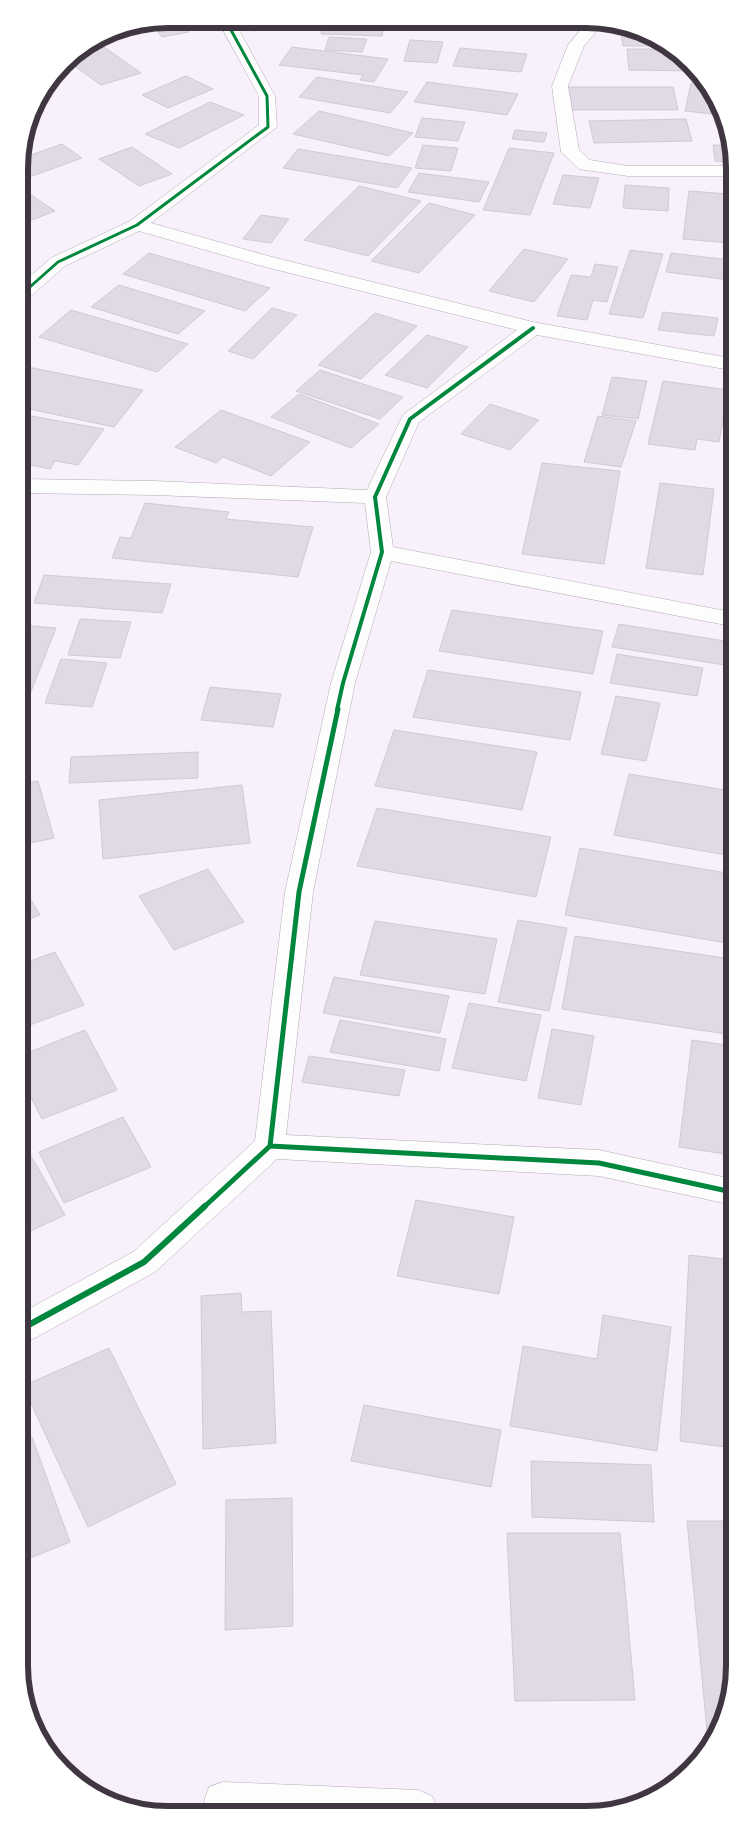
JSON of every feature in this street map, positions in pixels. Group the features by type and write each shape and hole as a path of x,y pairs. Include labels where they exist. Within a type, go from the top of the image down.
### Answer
{"street":[{"path":"28,289 58,262 137,225 268,127 267,96 230,28"},
{"path":"591,28 576,45 560,86 570,152 585,164 628,171 726,171"},
{"path":"137,225 265,261 533,328 726,363"},
{"path":"28,1325 144,1262 270,1146 299,892 343,682 382,552 375,497 410,419 533,328"},
{"path":"28,486 154,488 375,497"},
{"path":"382,552 726,618"},
{"path":"270,1146 599,1163 725,1191"},
{"path":"223,1801 331,1806"}],"building":[{"path":"186,28 189,32 162,37 155,29"},
{"path":"252,28 277,28 253,31"},
{"path":"322,28 384,28 382,36 321,34"},
{"path":"621,32 655,46 623,46"},
{"path":"329,37 367,39 362,52 325,50"},
{"path":"410,40 443,42 437,63 404,61"},
{"path":"100,44 141,73 101,85 72,65"},
{"path":"292,47 388,59 374,82 360,80 363,75 279,65"},
{"path":"460,48 527,54 521,72 453,66"},
{"path":"627,49 660,49 671,56 687,71 629,70"},
{"path":"186,76 213,89 168,108 142,95"},
{"path":"317,77 408,92 390,113 299,97"},
{"path":"427,82 518,94 507,115 414,102"},
{"path":"691,83 698,84 713,110 712,114 685,111"},
{"path":"565,87 673,87 678,110 569,110"},
{"path":"210,102 244,115 179,148 145,134"},
{"path":"319,111 413,133 389,156 293,134"},
{"path":"422,118 465,122 458,141 415,137"},
{"path":"686,119 692,141 594,143 589,121"},
{"path":"515,130 547,133 544,142 512,139"},
{"path":"62,144 82,158 28,178 28,156"},
{"path":"423,145 458,148 451,171 415,168"},
{"path":"713,145 723,145 725,162 715,161"},
{"path":"132,147 172,174 139,186 99,159"},
{"path":"509,148 554,153 530,215 483,210"},
{"path":"298,149 412,168 397,188 283,168"},
{"path":"419,173 489,182 479,202 408,192"},
{"path":"563,175 599,178 590,208 553,204"},
{"path":"625,185 669,188 668,211 623,208"},
{"path":"359,186 421,201 368,256 304,240"},
{"path":"689,191 726,194 726,243 683,239"},
{"path":"28,193 55,211 28,222"},
{"path":"429,203 475,215 419,273 371,261"},
{"path":"261,215 289,219 271,243 243,239"},
{"path":"524,249 568,259 534,302 489,291"},
{"path":"630,250 663,254 643,318 609,314"},
{"path":"149,253 270,288 245,311 123,274"},
{"path":"671,253 726,260 726,279 666,272"},
{"path":"595,264 618,267 607,302 593,300 587,320 557,316 571,275 591,277"},
{"path":"119,285 205,311 178,334 91,307"},
{"path":"272,308 297,315 253,359 228,351"},
{"path":"71,310 188,344 157,372 39,337"},
{"path":"663,312 718,318 714,336 658,330"},
{"path":"375,313 417,326 361,379 318,365"},
{"path":"427,335 468,347 427,388 385,375"},
{"path":"28,367 143,390 114,427 28,409"},
{"path":"320,370 403,397 380,419 296,391"},
{"path":"612,377 647,381 638,419 602,415"},
{"path":"663,381 726,390 726,406 719,442 697,439 695,450 648,444"},
{"path":"299,394 379,424 351,448 271,417"},
{"path":"490,404 539,420 510,450 461,434"},
{"path":"221,410 310,442 271,476 223,457 216,463 175,447"},
{"path":"31,416 104,429 78,465 55,461 50,469 28,465 28,420"},
{"path":"598,416 636,421 621,467 584,462"},
{"path":"542,463 620,471 604,564 522,554"},
{"path":"660,483 714,489 703,575 646,568"},
{"path":"145,503 229,512 226,519 313,527 298,577 112,558 120,537 131,538"},
{"path":"44,575 171,584 162,613 34,603"},
{"path":"452,610 603,631 593,674 439,651"},
{"path":"80,619 131,622 120,658 68,655"},
{"path":"619,624 726,641 726,665 612,647"},
{"path":"28,626 56,628 30,694 28,694"},
{"path":"617,654 703,668 697,696 610,683"},
{"path":"61,659 107,663 92,707 45,703"},
{"path":"428,670 581,692 570,740 413,717"},
{"path":"210,687 281,694 273,727 201,720"},
{"path":"616,696 660,703 646,761 601,754"},
{"path":"394,730 537,752 522,810 375,786"},
{"path":"198,752 198,778 69,783 71,757"},
{"path":"629,774 726,790 726,855 614,835"},
{"path":"38,781 54,838 28,844 28,783"},
{"path":"242,785 250,843 103,859 99,800"},
{"path":"377,808 551,837 536,897 357,866"},
{"path":"580,848 726,873 725,943 565,915"},
{"path":"208,869 244,922 174,950 139,896"},
{"path":"28,895 40,915 28,919"},
{"path":"518,920 567,928 549,1011 498,1002"},
{"path":"375,921 497,939 485,994 360,975"},
{"path":"575,936 725,958 725,1034 562,1009"},
{"path":"55,952 84,1005 28,1026 28,962"},
{"path":"334,977 449,996 440,1033 323,1013"},
{"path":"469,1003 541,1015 526,1081 452,1068"},
{"path":"340,1020 446,1039 439,1071 330,1052"},
{"path":"552,1029 594,1036 581,1105 538,1098"},
{"path":"85,1030 117,1090 42,1119 28,1092 28,1053"},
{"path":"692,1040 725,1045 725,1154 679,1147"},
{"path":"309,1056 405,1070 399,1096 302,1082"},
{"path":"123,1117 151,1167 64,1203 39,1152"},
{"path":"28,1151 65,1215 28,1232"},
{"path":"416,1200 514,1217 499,1294 397,1276"},
{"path":"689,1255 725,1259 725,1447 680,1441"},
{"path":"241,1293 242,1312 271,1311 276,1443 203,1449 201,1296"},
{"path":"603,1315 671,1327 657,1451 510,1426 523,1346 597,1359"},
{"path":"109,1348 176,1484 88,1527 28,1397 28,1384"},
{"path":"364,1405 501,1430 491,1487 351,1461"},
{"path":"32,1437 70,1542 28,1559 28,1438"},
{"path":"531,1461 651,1465 654,1522 532,1517"},
{"path":"292,1498 293,1626 225,1630 226,1500"},
{"path":"687,1521 725,1521 725,1675 718,1711 707,1735"},
{"path":"507,1533 620,1533 635,1700 515,1701"}],"cycle path":[{"path":"28,289 58,262 137,225 268,127 267,96 230,28"},
{"path":"28,1325 144,1262 270,1146 299,892 343,683 382,552 375,497 410,419 533,328"},
{"path":"270,1146 599,1163 725,1191"}]}
